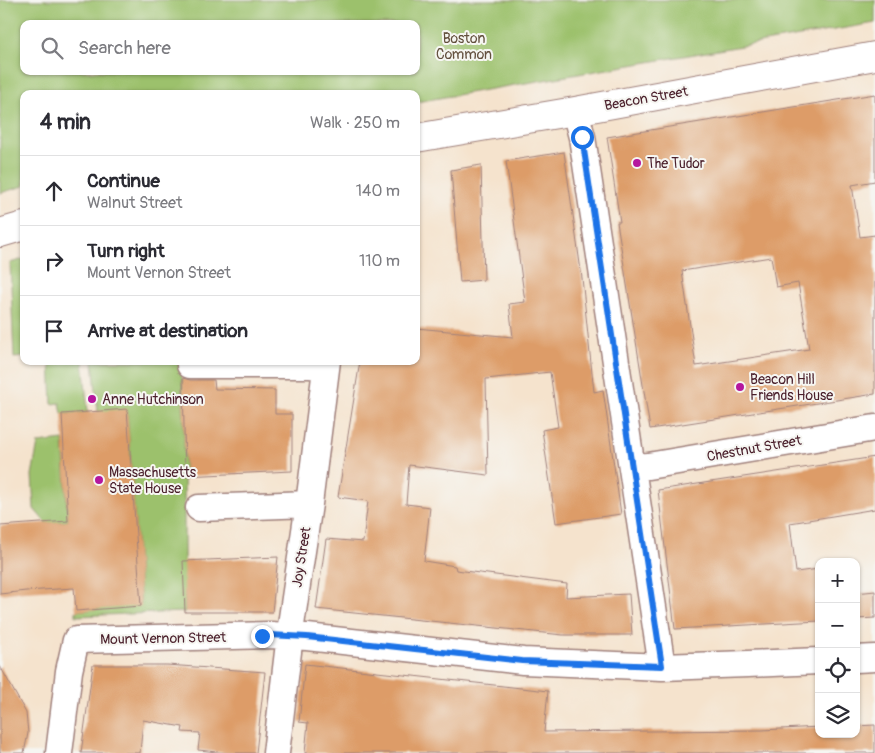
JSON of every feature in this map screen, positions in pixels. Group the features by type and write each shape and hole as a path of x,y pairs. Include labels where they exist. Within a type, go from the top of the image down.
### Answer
{"main road":[{"name":"Beacon Street","path":"420,137 576,111 875,56"},
{"path":"0,233 20,227"}],"street":[{"path":"576,111 582,137 662,666"},
{"path":"190,365 309,365"},
{"name":"Joy Street","path":"276,753 289,636 309,504 327,365"},
{"name":"Chestnut Street","path":"632,468 875,428"},
{"path":"199,508 309,504"},
{"name":"Mount Vernon Street","path":"59,753 69,671 76,640 270,635 307,637 522,661 662,666 815,661"},
{"path":"860,659 875,658"}],"green space":[{"name":"Boston Common","path":"0,0 875,0 875,23 420,101 420,90 20,90 20,187 0,193"},
{"path":"20,260 20,357 14,358 10,263"},
{"path":"50,365 83,365 88,412 62,414 60,403 52,404"},
{"path":"93,365 181,365 184,431 185,612 76,616 76,611 141,605 127,410 98,412"},
{"path":"63,440 68,521 46,523 34,509 32,475 38,443"}],"building":[{"path":"875,94 875,181 852,185 860,237 875,235 875,394 650,429 617,222 620,222 607,137","holes":["771,257 776,287 798,283 809,349 696,366 682,271"]},
{"path":"564,152 582,278 594,392 603,390 621,514 556,523 542,430 558,427 550,372 486,379 488,475 409,465 406,504 430,507 424,561 455,566 456,570 567,584 566,597 629,594 632,635 563,635 316,609 326,539 363,542 368,501 338,497 359,365 420,365 420,328 513,337 509,304 525,302 506,161"},
{"path":"481,165 484,280 460,282 451,170"},
{"path":"183,378 190,380 214,380 215,389 275,390 275,414 292,414 292,471 185,476"},
{"name":"Massachusetts State House","path":"127,409 141,606 76,611 74,588 0,594 0,526 68,521 62,414"},
{"path":"875,457 875,509 790,523 796,572 815,570 815,621 675,629 658,490"},
{"path":"278,557 272,612 185,612 183,561"},
{"path":"875,591 875,618 860,619 860,593"},
{"path":"305,664 548,691 544,732 762,730 815,727 815,738 860,738 860,726 875,725 875,753 305,753 308,723 299,722"},
{"path":"93,665 167,665 265,672 256,753 226,753 198,750 200,733 182,732 183,727 143,720 140,753 81,753"},
{"path":"0,666 26,713 28,733 24,753 0,753"}],"place":[{"name":"The Tudor","path":"637,163"},
{"name":"Beacon Hill Friends House","path":"740,387"},
{"name":"Anne Hutchinson","path":"92,399"},
{"name":"Massachusetts State House","path":"99,480"}],"route":[{"path":"262,636 307,637 522,661 662,666 582,137"}]}
